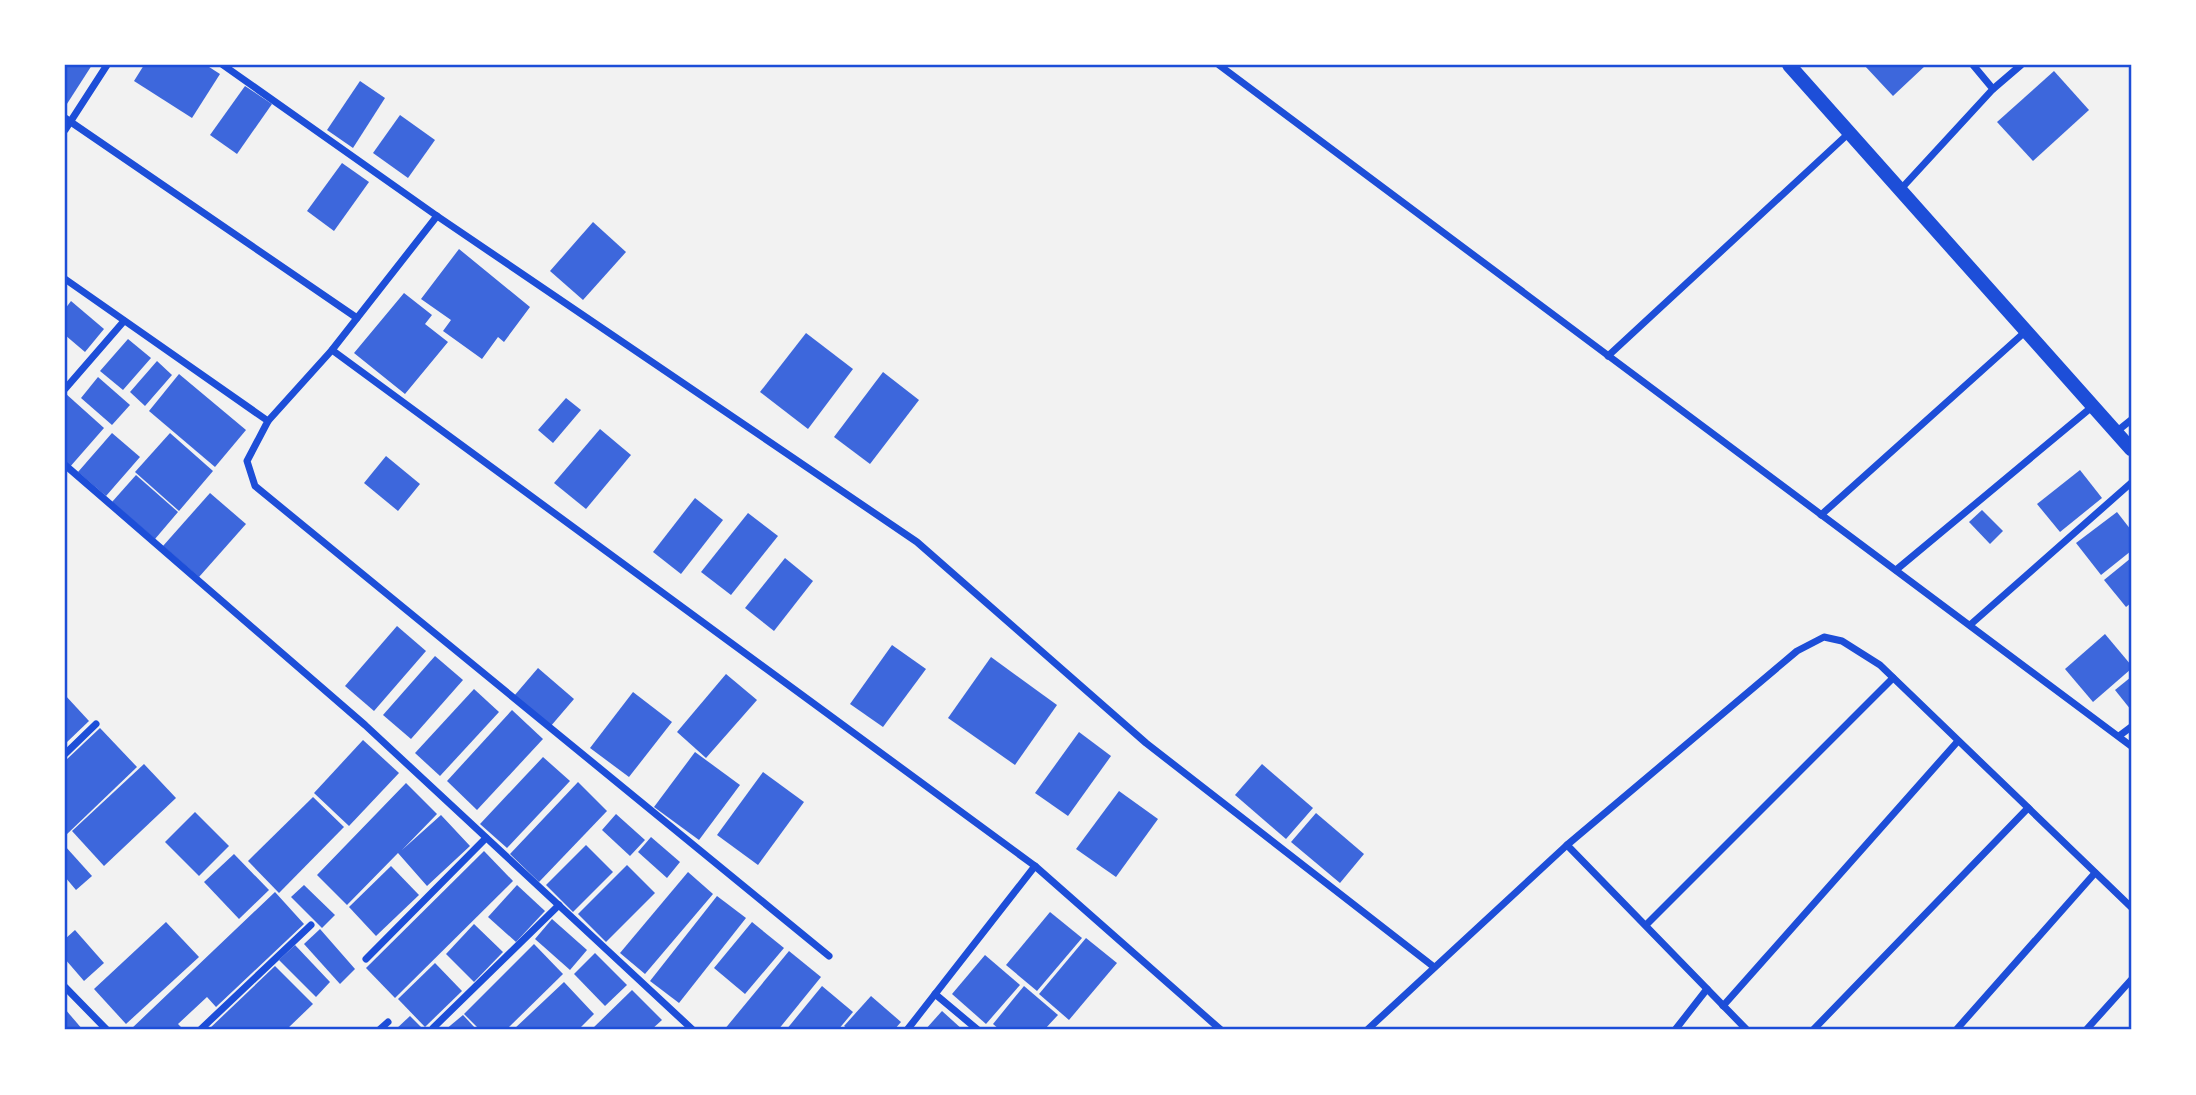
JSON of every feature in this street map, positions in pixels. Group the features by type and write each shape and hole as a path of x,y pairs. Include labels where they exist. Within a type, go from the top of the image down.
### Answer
{"main road":[{"path":"1789,65 2131,449"}],"street":[{"path":"65,130 68,119 107,65"},
{"path":"223,65 438,216 916,542 1146,743 1434,967"},
{"path":"1219,65 2131,746"},
{"path":"1973,65 1993,89"},
{"path":"1900,190 1993,89 2021,65"},
{"path":"68,119 357,318"},
{"path":"1608,356 1850,132"},
{"path":"438,216 332,350 268,421 247,461 255,486 829,956"},
{"path":"65,279 268,421"},
{"path":"65,389 124,321"},
{"path":"1822,515 2026,331"},
{"path":"332,350 1035,866 1221,1030"},
{"path":"1896,570 2092,406"},
{"path":"2116,432 2131,420"},
{"path":"65,465 365,725 693,1030"},
{"path":"1970,625 2131,483"},
{"path":"1367,1030 1567,845 1797,651 1824,637 1842,641 1880,665 2131,907"},
{"path":"1646,925 1893,678"},
{"path":"65,754 96,724"},
{"path":"2119,736 2131,727"},
{"path":"1723,1006 1958,741"},
{"path":"1813,1030 2028,808"},
{"path":"366,959 486,838"},
{"path":"1567,845 1747,1030"},
{"path":"907,1030 1035,866"},
{"path":"1956,1030 2095,873"},
{"path":"433,1028 559,905"},
{"path":"200,1030 311,925"},
{"path":"2087,1030 2131,980"},
{"path":"1675,1030 1707,989"},
{"path":"67,993 107,1030"},
{"path":"935,994 978,1030"},
{"path":"379,1030 388,1022"}],"building":[{"path":"65,65 92,65 65,107"},
{"path":"144,65 206,65 220,74 192,118 134,81"},
{"path":"1864,65 1926,65 1893,96"},
{"path":"2054,71 2089,110 2033,161 1997,122"},
{"path":"360,81 385,98 353,148 327,130"},
{"path":"245,86 272,104 237,154 210,135"},
{"path":"400,115 435,140 408,178 373,153"},
{"path":"342,163 369,182 334,231 307,211"},
{"path":"593,222 626,252 583,300 550,271"},
{"path":"459,249 530,307 504,342 498,337 482,359 443,331 451,320 421,299"},
{"path":"404,293 432,315 425,324 448,342 405,394 354,353"},
{"path":"71,301 104,329 85,352 65,335 65,309"},
{"path":"806,333 853,369 808,429 760,392"},
{"path":"128,339 151,358 123,390 100,371"},
{"path":"157,361 172,375 145,406 130,392"},
{"path":"883,372 919,400 870,464 834,437"},
{"path":"179,374 246,430 215,467 149,411"},
{"path":"98,377 130,405 112,425 81,398"},
{"path":"65,393 104,428 69,468 65,464"},
{"path":"566,398 581,410 553,443 538,430"},
{"path":"600,429 631,455 586,509 554,483"},
{"path":"112,433 140,457 106,496 78,472"},
{"path":"170,433 213,471 179,511 135,472"},
{"path":"386,456 420,484 398,511 364,483"},
{"path":"2080,470 2102,498 2060,532 2037,504"},
{"path":"136,475 178,512 155,539 112,502"},
{"path":"210,493 246,524 199,577 163,546"},
{"path":"695,498 723,520 681,574 653,552"},
{"path":"1982,510 2003,531 1990,544 1969,522"},
{"path":"2117,512 2131,530 2131,551 2101,575 2076,543"},
{"path":"748,513 778,536 731,595 701,572"},
{"path":"785,558 813,581 774,631 745,608"},
{"path":"2131,558 2131,603 2126,607 2104,580"},
{"path":"397,626 426,651 374,711 345,686"},
{"path":"2105,634 2131,665 2131,669 2093,702 2065,669"},
{"path":"892,645 926,669 883,727 850,704"},
{"path":"435,656 463,680 411,739 383,715"},
{"path":"991,657 1057,705 1015,765 948,718"},
{"path":"538,668 574,699 550,727 514,696"},
{"path":"726,674 757,700 706,758 677,732"},
{"path":"2131,677 2131,710 2115,690"},
{"path":"474,689 499,712 440,776 415,753"},
{"path":"633,692 672,722 629,777 590,748"},
{"path":"65,695 89,721 65,744"},
{"path":"512,710 543,739 477,810 447,781"},
{"path":"100,728 137,767 65,836 65,761"},
{"path":"1079,732 1111,756 1068,816 1035,793"},
{"path":"363,740 399,773 349,826 314,793"},
{"path":"695,752 740,785 699,840 654,807"},
{"path":"543,757 570,781 507,848 480,824"},
{"path":"144,764 176,798 104,866 72,831"},
{"path":"1262,764 1313,808 1286,839 1235,795"},
{"path":"763,772 804,802 758,865 717,835"},
{"path":"578,782 607,811 539,882 510,854"},
{"path":"406,783 437,814 402,850 441,815 470,846 427,886 398,853 347,905 317,875"},
{"path":"1119,791 1158,819 1116,877 1076,849"},
{"path":"313,797 344,827 279,893 248,861"},
{"path":"195,812 229,846 199,876 165,842"},
{"path":"1316,813 1364,854 1340,883 1291,842"},
{"path":"616,814 645,840 630,856 602,830"},
{"path":"651,837 680,862 667,878 638,852"},
{"path":"586,845 613,872 573,912 546,885"},
{"path":"65,846 92,876 76,890 65,877"},
{"path":"484,851 513,881 395,998 366,968"},
{"path":"234,854 269,890 239,919 204,882"},
{"path":"627,865 655,893 606,942 578,914"},
{"path":"391,866 419,895 376,936 349,907"},
{"path":"688,872 713,894 645,974 620,953"},
{"path":"304,885 335,915 322,928 291,897"},
{"path":"517,885 545,911 516,942 488,917"},
{"path":"275,892 304,924 216,1007 207,997 178,1024 184,1030 130,1030"},
{"path":"717,896 746,918 679,1003 650,981"},
{"path":"1050,912 1082,938 1037,991 1006,965"},
{"path":"552,919 587,950 570,970 535,939"},
{"path":"166,922 199,957 126,1024 94,989"},
{"path":"752,922 784,948 745,994 714,968"},
{"path":"474,924 503,952 474,982 446,954"},
{"path":"320,929 355,969 340,984 304,944"},
{"path":"75,930 104,963 84,981 65,959 65,939"},
{"path":"1086,938 1117,963 1069,1020 1039,994"},
{"path":"534,944 563,974 506,1030 480,1030 464,1014"},
{"path":"295,945 330,982 316,997 279,960"},
{"path":"789,951 821,977 778,1030 724,1030"},
{"path":"595,953 627,985 605,1006 574,974"},
{"path":"985,955 1020,985 986,1024 952,994"},
{"path":"435,963 462,991 425,1027 398,999"},
{"path":"275,966 313,1004 286,1030 208,1030"},
{"path":"564,982 594,1014 578,1030 513,1030"},
{"path":"822,986 853,1012 838,1030 786,1030"},
{"path":"1024,986 1058,1015 1044,1030 1000,1030 993,1024"},
{"path":"632,990 662,1020 651,1030 591,1030"},
{"path":"871,996 901,1022 894,1030 849,1030 844,1026"},
{"path":"65,1009 83,1030 65,1030"},
{"path":"942,1011 963,1030 925,1030"},
{"path":"463,1015 477,1030 445,1030"},
{"path":"410,1016 424,1030 395,1030"}]}
